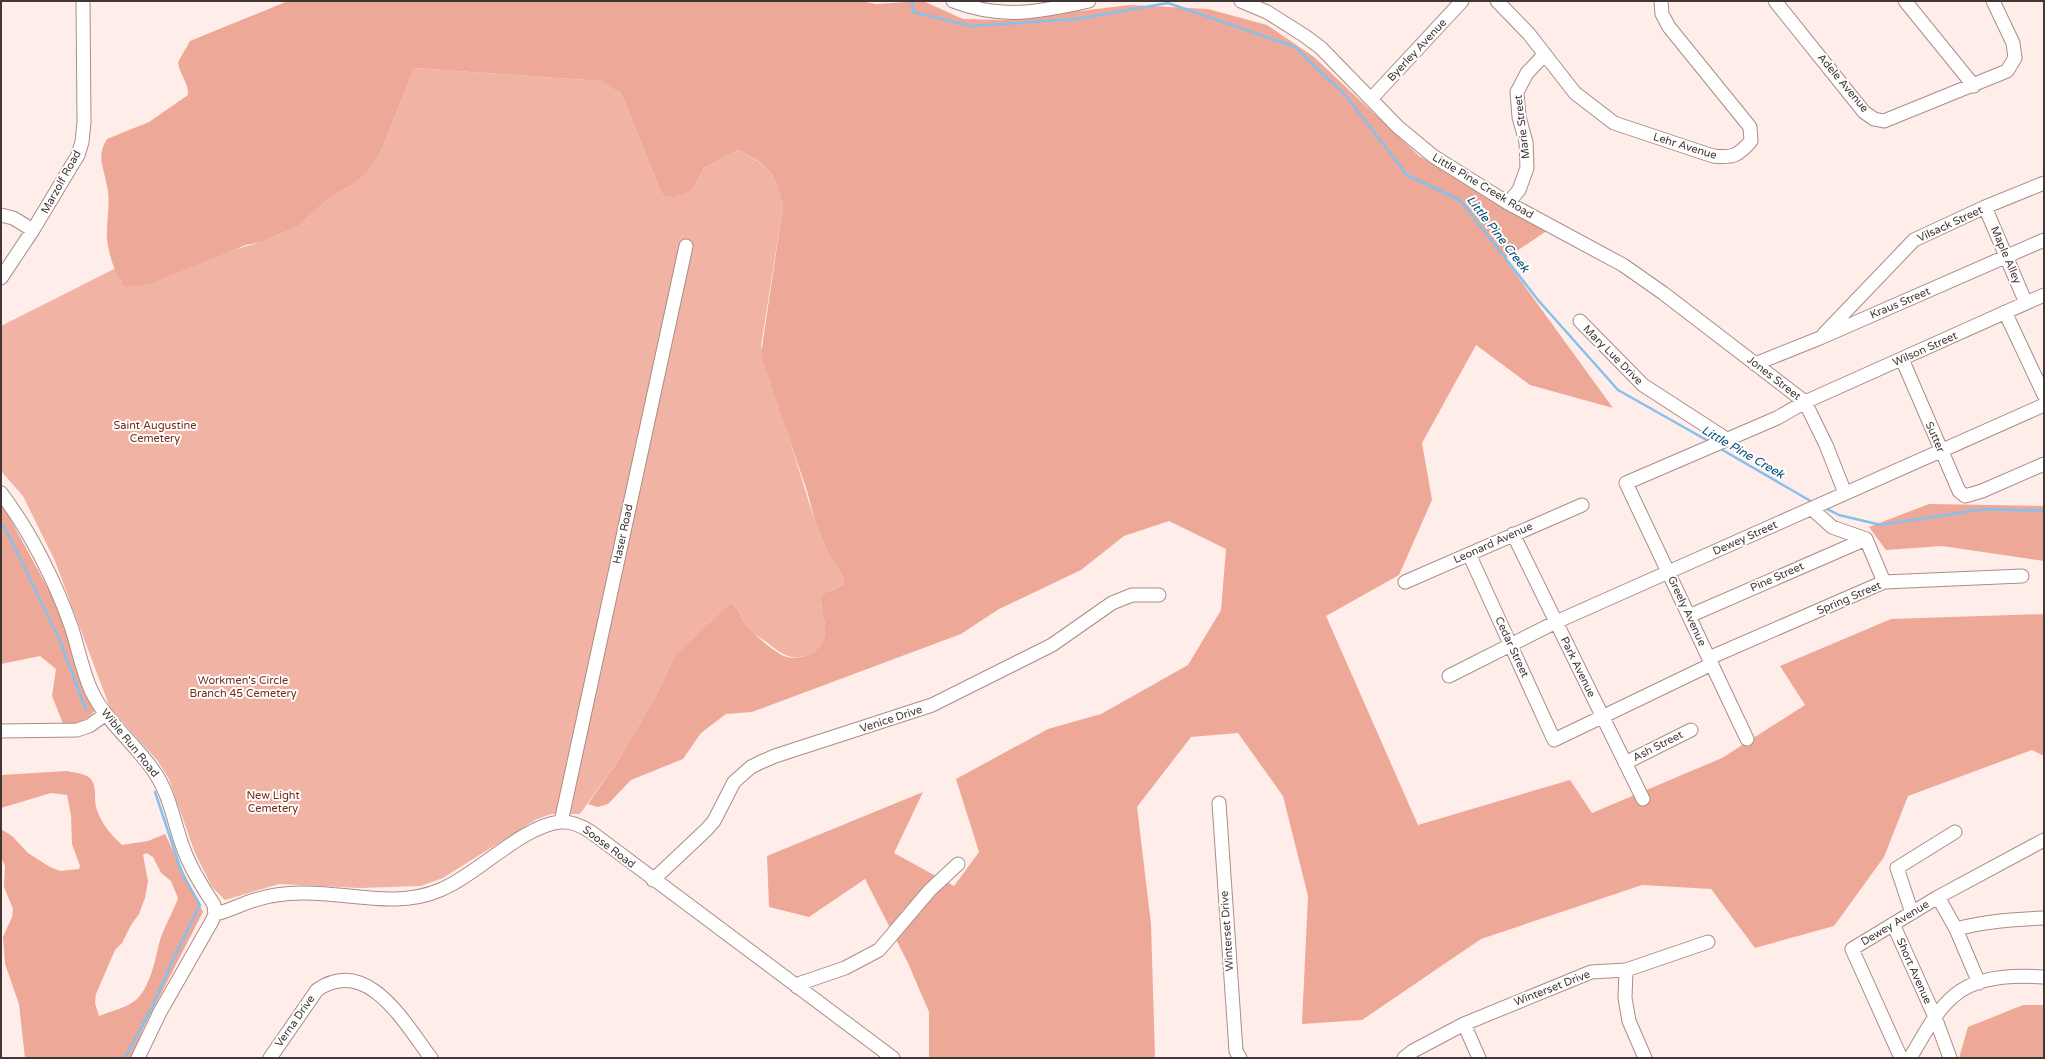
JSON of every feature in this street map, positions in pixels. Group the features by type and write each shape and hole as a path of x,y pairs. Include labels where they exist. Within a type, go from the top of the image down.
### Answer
{"street":[{"name":"Marzolf Road","path":"1,278 33,230 73,164 82,142 82,1"},
{"path":"954,1 988,11 1008,14 1039,12 1089,1"},
{"name":"Little Pine Creek Road","path":"1241,1 1268,12 1306,36 1321,48 1398,127 1433,156 1508,203 1617,261 1663,294"},
{"name":"Byerley Avenue","path":"1371,99 1462,1"},
{"name":"Lehr Avenue","path":"1497,1 1529,34 1575,93 1614,122 1713,156 1726,158 1740,154 1751,142 1750,127 1669,27 1662,14 1661,1"},
{"name":"Adele Avenue","path":"1775,1 1864,112 1874,120 1884,121 1974,86"},
{"path":"1905,1 1974,86 2007,71 2015,58 2013,43 1993,1"},
{"name":"Marie Street","path":"1508,203 1519,190 1527,168 1526,142 1519,117 1517,92 1527,73 1544,55"},
{"name":"Vilsack Street","path":"1820,338 1914,240 1985,207 2044,183"},
{"name":"Maple Alley","path":"1985,207 2026,303"},
{"path":"1,215 12,218 33,230"},
{"name":"Kraus Street","path":"1755,364 1820,338 2044,240"},
{"name":"Haser Road","path":"561,822 686,246"},
{"name":"Jones Street","path":"1663,294 1805,402 1826,445 1845,493"},
{"name":"Wilson Street","path":"1805,402 2044,295"},
{"path":"2005,312 2044,395"},
{"name":"Mary Lue Drive","path":"1580,321 1643,385 1724,442"},
{"name":"Sutter","path":"1902,359 1958,490 1965,496 1982,491 2044,464"},
{"path":"1724,442 1777,418 1805,402"},
{"name":"Dewey Street","path":"1449,676 1556,622 2044,405"},
{"name":"Greely Avenue","path":"1724,442 1626,483 1747,739"},
{"name":"Wible Run Road","path":"1,493 26,531 53,584 71,627 91,689 106,714 157,776 167,797 186,856 214,905 215,914"},
{"name":"Leonard Avenue","path":"1405,582 1582,505"},
{"path":"1812,509 1832,528 1866,539 1884,582"},
{"name":"Park Avenue","path":"1513,534 1643,799"},
{"name":"Pine Street","path":"1689,616 1866,539"},
{"name":"Cedar Street","path":"1469,554 1554,740"},
{"name":"Spring Street","path":"1554,740 1603,717 1711,661 1884,582 2022,576"},
{"name":"Venice Drive","path":"653,880 714,821 734,782 751,767 775,756 938,703 1052,645 1112,603 1132,595 1159,595"},
{"path":"1,731 77,730 89,726 106,714"},
{"name":"Ash Street","path":"1625,763 1691,730"},
{"name":"Winterset Drive","path":"1219,803 1236,1051 1240,1058"},
{"name":"Soose Road","path":"215,914 254,900 286,894 302,893 398,899 414,898 429,894 457,881 540,828 561,822 583,826 653,880 893,1058"},
{"path":"1912,913 1897,868 1955,832"},
{"name":"Dewey Avenue","path":"1901,1058 1852,949 1938,897 2044,840"},
{"path":"797,987 801,983 845,968 879,950 930,890 958,864"},
{"path":"1938,897 1956,929 1979,983"},
{"path":"138,1058 160,1012 215,914"},
{"path":"1956,929 1975,924 2011,919 2044,918"},
{"name":"Short Avenue","path":"1893,924 1935,1017 1950,1058"},
{"name":"Winterset Drive","path":"1404,1058 1413,1051 1464,1024 1591,972 1626,970 1708,942"},
{"path":"1626,970 1625,998 1629,1021 1645,1058"},
{"path":"1910,1058 1935,1017 1955,995 1970,985 2001,978 2044,977"},
{"name":"Verna Drive","path":"270,1058 317,990 329,984 347,981 367,986 385,998 431,1058"},
{"path":"1464,1024 1479,1058"}],"green space":[{"path":"414,68 602,81 617,90 623,98 660,190 692,190 704,168 738,150 757,161 769,171 777,185 783,206 761,346 815,522 828,553 843,577 844,584 829,591 821,604 825,623 823,643 814,652 806,656 788,656 756,635 745,623 738,610 730,603 675,655 657,694 619,759 580,814 551,814 535,820 443,878 421,886 360,888 279,884 225,900 212,887 195,853 169,779 157,760 110,708 55,561 23,496 1,471 1,326 116,268 121,282 261,242 297,227 328,199 353,184 368,172 382,149"}],"shaded area":[{"path":"288,1 861,1 876,4 923,1 963,19 1004,20 1130,5 1208,9 1267,25 1314,57 1419,156 1548,230 1505,259 1613,408 1530,385 1476,345 1422,443 1432,500 1399,575 1326,616 1418,825 1570,780 1592,813 1722,758 1805,705 1780,666 1891,619 2044,614 2044,756 2032,750 1908,796 1884,857 1834,926 1755,948 1711,889 1642,885 1481,939 1362,1020 1302,1024 1308,896 1283,796 1238,733 1191,737 1137,807 1151,924 1155,1058 929,1058 929,1012 908,963 865,879 809,917 769,907 767,856 923,792 894,853 954,886 979,852 956,779 1048,729 1101,714 1188,665 1221,610 1226,549 1169,521 1124,536 1081,570 999,609 961,634 752,712 726,714 701,733 683,759 631,780 608,804 598,807 588,804 619,759 657,694 675,655 730,603 739,612 745,624 775,651 790,658 799,657 808,655 822,644 825,627 821,601 822,595 844,584 843,577 828,553 815,522 808,494 761,354 783,206 777,185 764,165 738,150 704,168 692,190 673,197 664,195 660,190 623,98 620,93 602,81 414,68 382,149 368,172 353,184 328,199 297,227 261,242 246,245 151,283 125,287 115,270 110,257 108,244 108,192 101,157 107,139 149,122 188,95 187,86 180,71 178,62 190,41"},
{"path":"1,502 57,605 81,677 95,711 77,723 64,726 52,696 56,669 40,656 1,664"},
{"path":"1929,504 2044,506 2044,561 1942,546 1886,550 1869,527"},
{"path":"67,771 83,774 89,777 94,785 96,807 100,818 110,833 122,845 148,841 165,834 203,912 143,1029 132,1058 25,1058 19,1004 5,964 3,937 12,917 13,909 4,887 5,866 1,857 1,829 12,836 28,853 50,867 60,871 79,869 80,866 72,844 71,815 67,795 51,793 1,808 1,775","holes":["146,853 153,857 161,873 171,881 178,898 165,926 154,966 141,995 128,1005 99,1016 95,1003 96,994 115,950 122,943 131,925 139,914 145,898 148,881 143,855"]},
{"path":"2023,1005 2044,1005 2044,1058 1959,1058 1968,1027"}],"waterway":[{"name":"Little Pine Creek","path":"912,1 913,12 971,26 1077,19 1168,3 1295,47 1346,96 1407,175 1460,200 1538,300 1618,390 1710,442"},
{"name":"Little Pine Creek","path":"1719,448 1814,503"},
{"name":"Little Pine Creek","path":"1825,508 1839,515 1881,525 1984,509 2044,511"},
{"path":"1,524 6,530 60,641 86,710"},
{"path":"125,1058 153,1005 170,966 200,905 182,873 155,792"}],"park label":[{"name":"Saint Augustine Cemetery","path":"155,431"},
{"name":"Workmen's Circle Branch 45 Cemetery","path":"243,686"},
{"name":"New Light Cemetery","path":"273,801"}]}
